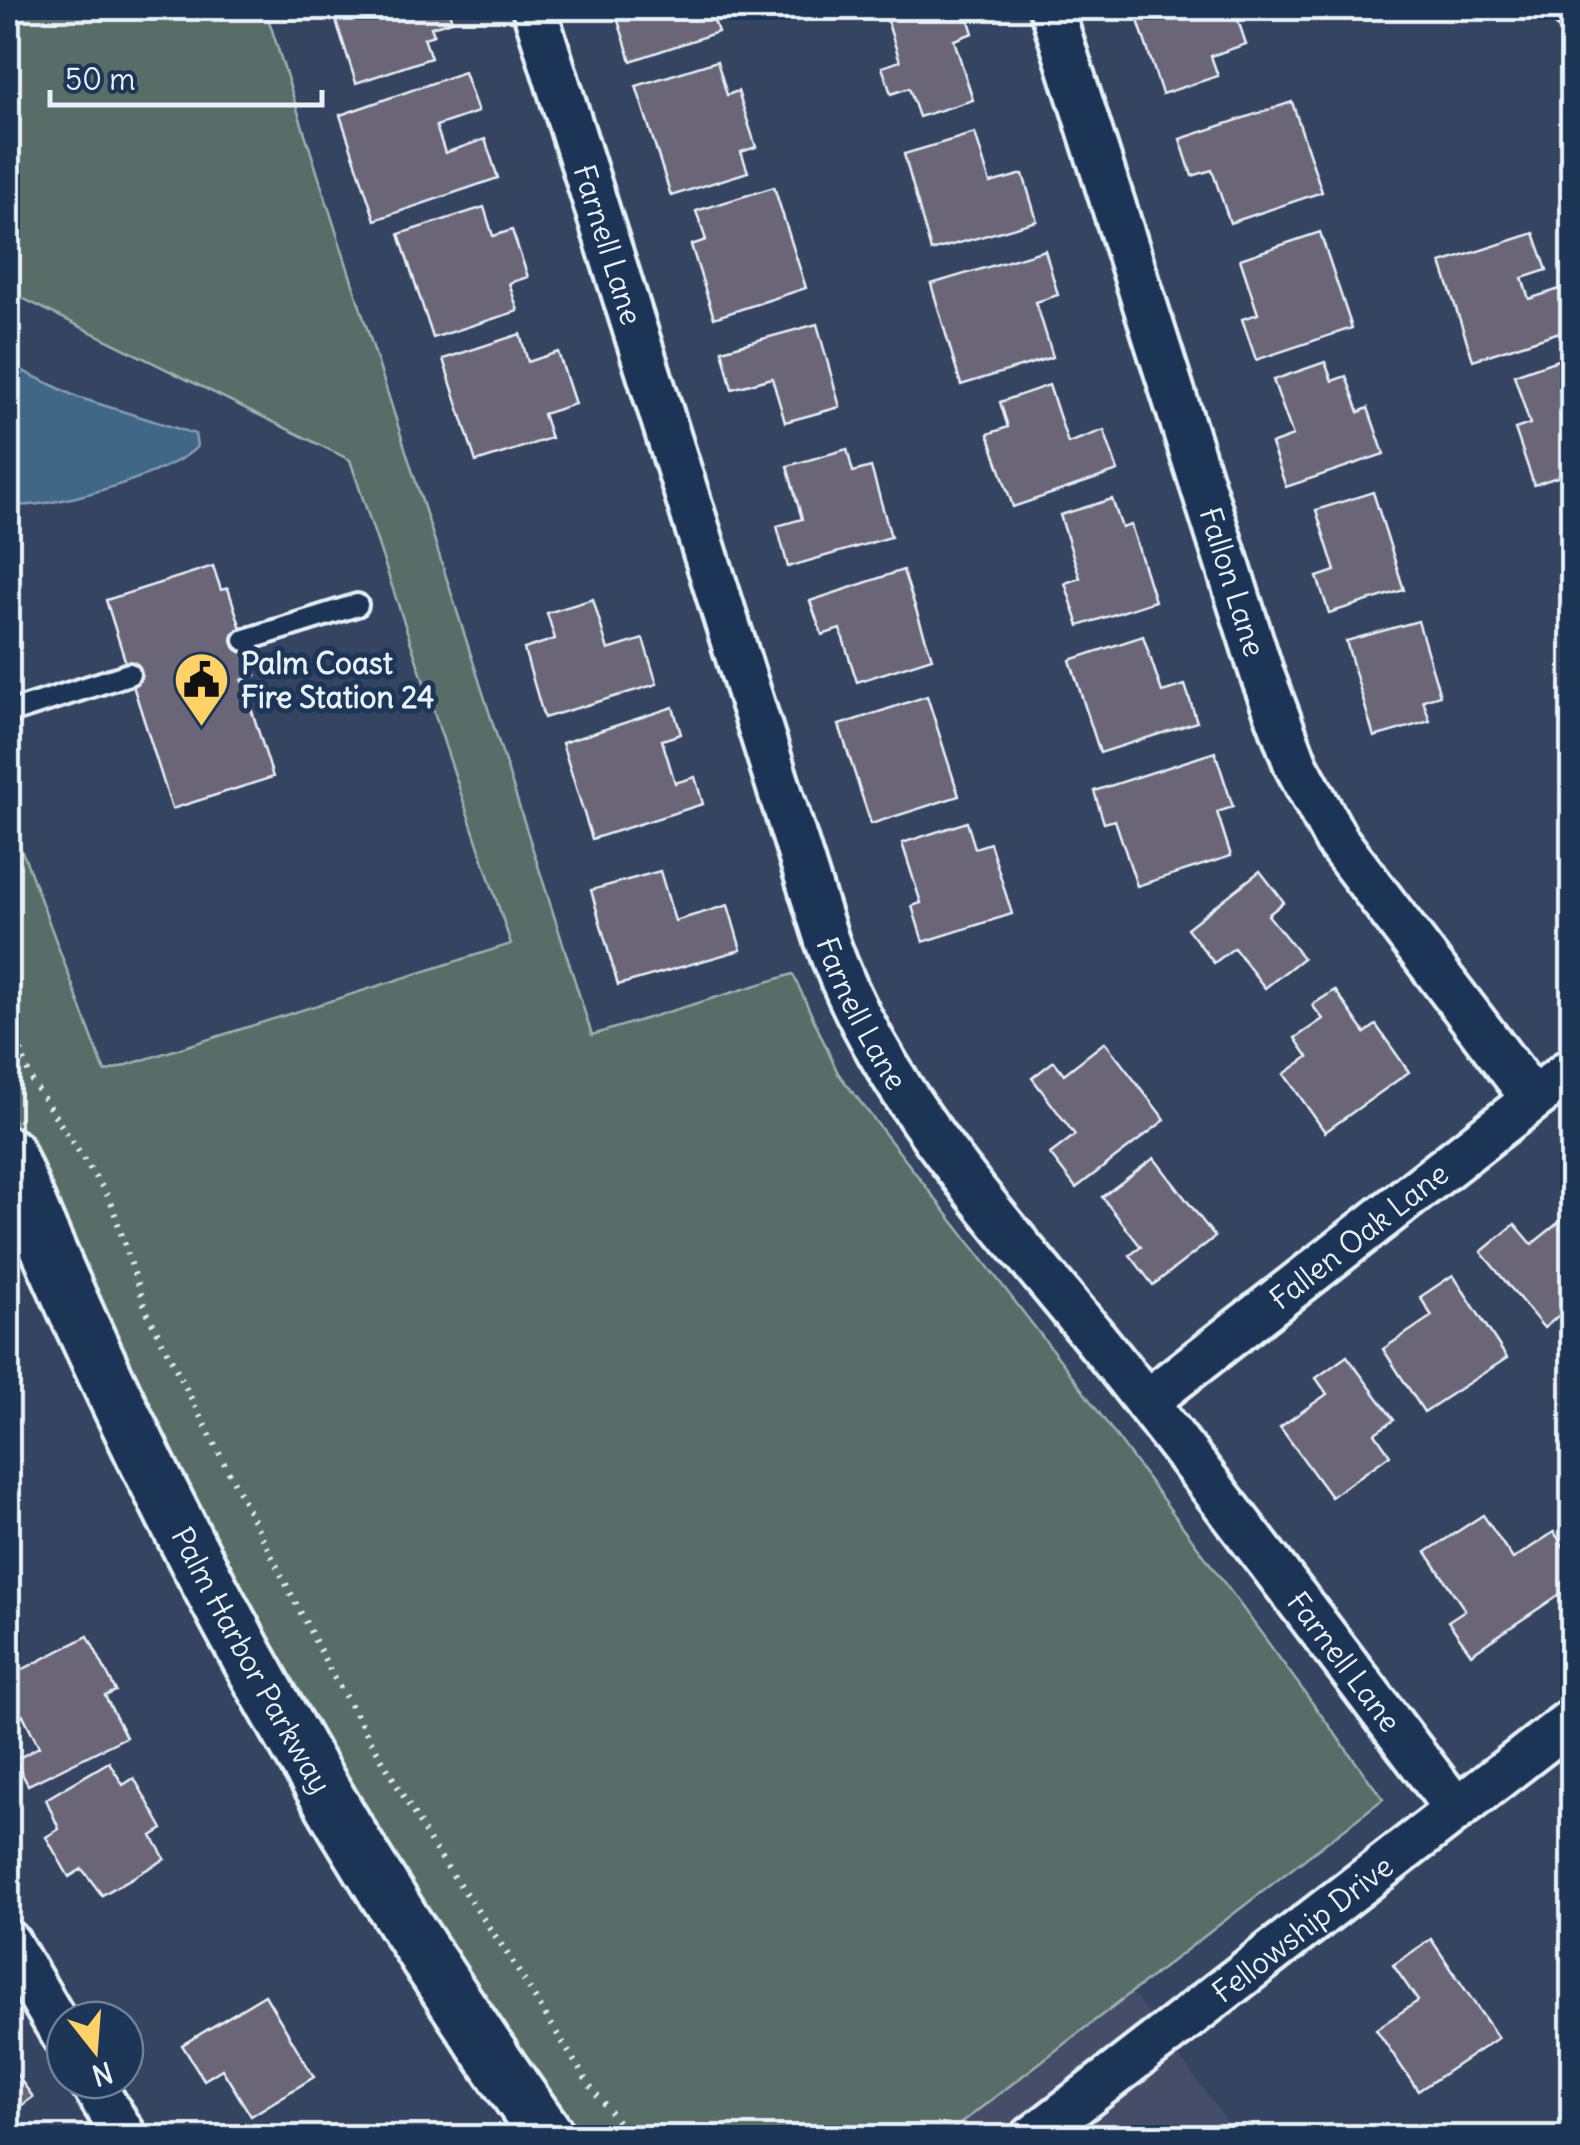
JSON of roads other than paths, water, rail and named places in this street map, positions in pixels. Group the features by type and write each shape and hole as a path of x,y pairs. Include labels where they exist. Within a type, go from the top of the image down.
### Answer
{"street":[{"name":"Farnell Lane","path":"534,8 852,1007 910,1101 1146,1402 1456,1810"},
{"name":"Fallon Lane","path":"1051,8 1263,677 1296,765 1337,841 1533,1098"},
{"name":"Fallen Oak Lane","path":"1146,1402 1572,1069"},
{"name":"Palm Harbor Parkway","path":"8,1154 151,1475 293,1738 480,2041 549,2138"},
{"name":"Fellowship Drive","path":"1032,2138 1572,1720"},
{"path":"8,1942 45,2004"},
{"path":"102,2100 126,2138"}],"lane":[{"path":"244,640 357,605"},
{"path":"8,713 129,674"}],"place":[{"name":"Palm Coast Fire Station 24","path":"202,729"}]}
